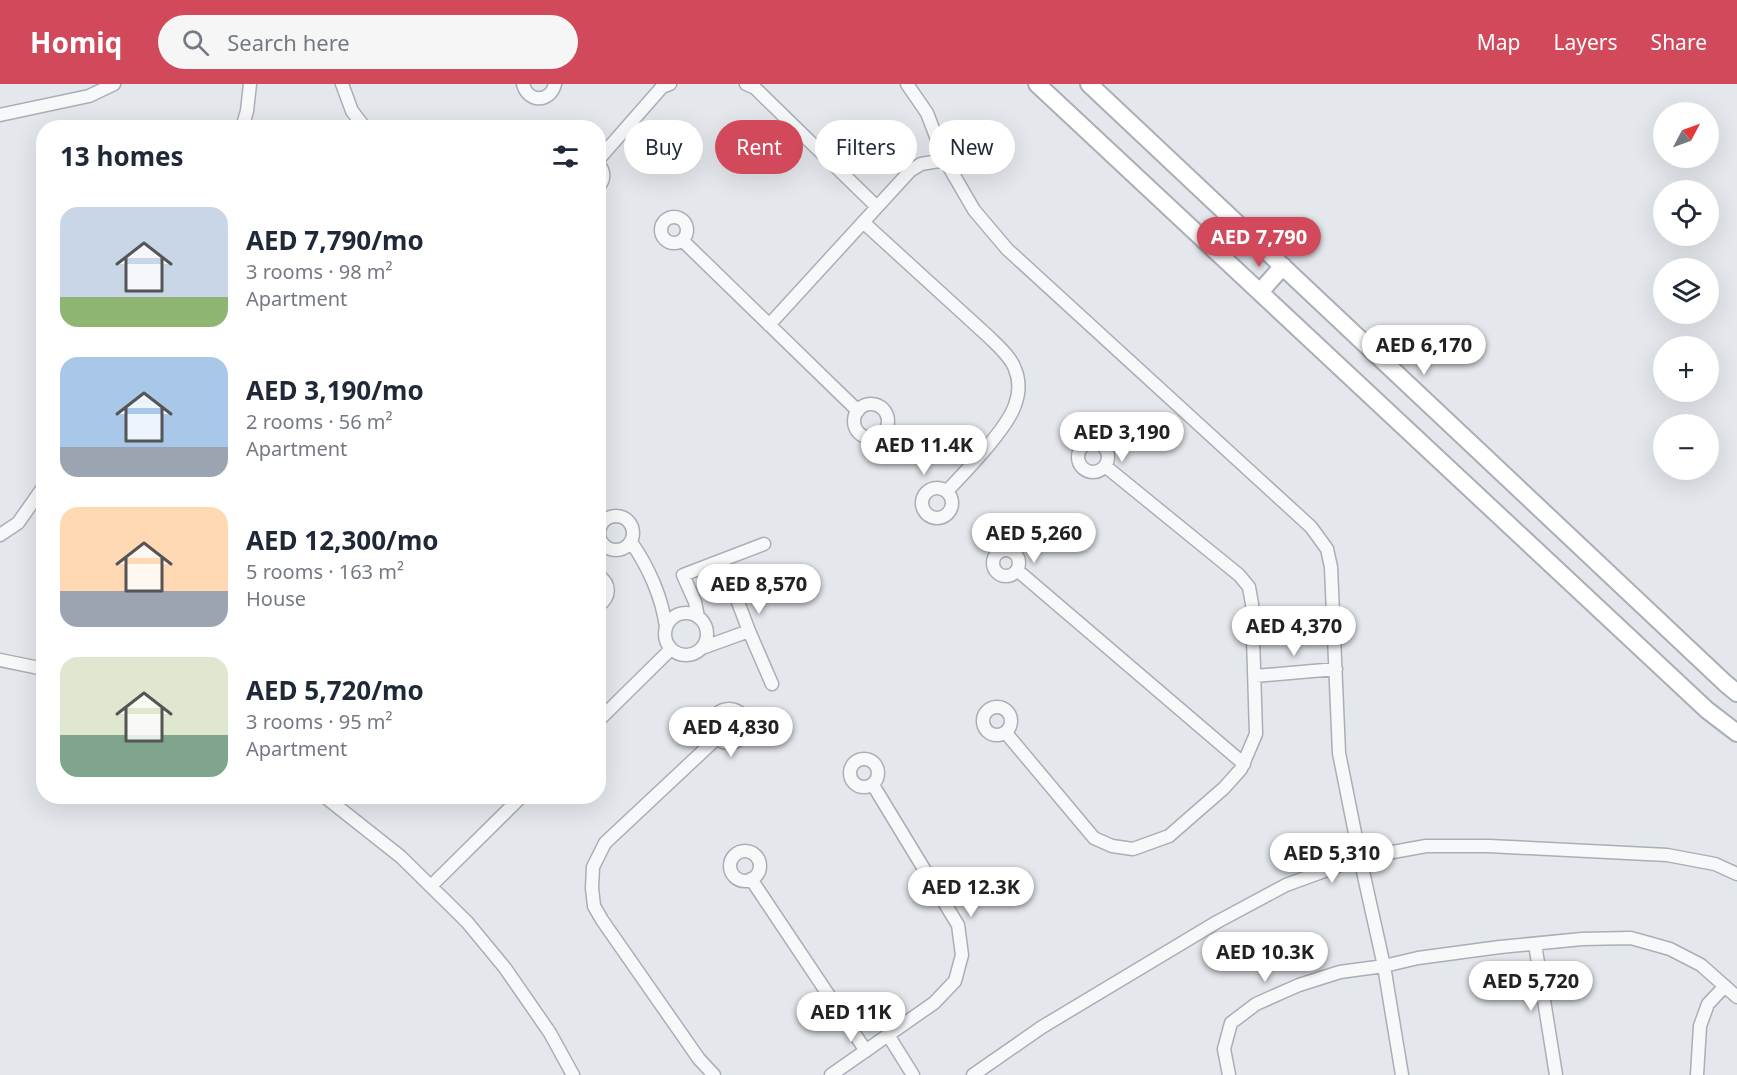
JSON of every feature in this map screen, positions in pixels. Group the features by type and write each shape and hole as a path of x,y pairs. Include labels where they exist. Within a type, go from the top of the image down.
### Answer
{"main road":[{"path":"1037,84 1707,710 1737,733"},
{"path":"1089,84 1737,693"},
{"path":"1260,292 1283,266"}],"street":[{"path":"0,115 89,96 114,84"},
{"path":"244,120 250,84"},
{"path":"342,84 352,111 359,120"},
{"path":"523,84 529,96 539,99 549,96 555,84"},
{"path":"606,153 662,87 670,84"},
{"path":"746,84 755,88 877,207"},
{"path":"907,84 930,120"},
{"path":"770,326 910,171 921,164 929,163"},
{"path":"953,174 974,210 1007,249 1311,527 1327,549 1331,567 1339,753 1384,966 1402,1075"},
{"path":"863,222 1005,353 1015,368 1019,386 1015,406 1002,428 946,491"},
{"path":"682,240 858,411"},
{"path":"1006,733 1094,838 1112,846 1133,849 1169,836 1224,788 1244,764 1256,734 1252,604 1249,587 1239,575 1105,466"},
{"path":"0,535 18,523 36,497"},
{"path":"631,542 642,557 667,618 664,637 671,650 690,655 702,648 749,631"},
{"path":"702,648 707,635 706,628 698,617 695,602 683,575 764,544"},
{"path":"722,560 772,684"},
{"path":"1017,570 1244,764"},
{"path":"667,618 685,613 695,602"},
{"path":"685,613 698,617"},
{"path":"707,635 720,641"},
{"path":"606,713 671,650"},
{"path":"0,660 36,667"},
{"path":"1255,676 1336,669"},
{"path":"714,1075 699,1059 602,920 594,906 592,867 605,843 717,738"},
{"path":"831,1075 934,1003 955,981 962,955 958,925 873,784"},
{"path":"334,804 401,857 467,922 505,968 550,1032 573,1075"},
{"path":"431,886 514,804"},
{"path":"973,1075 1042,1027 1217,921 1286,885 1360,858 1426,846 1489,846 1667,855 1715,864 1737,874"},
{"path":"751,879 866,1051"},
{"path":"1229,1075 1224,1049 1231,1023 1256,1004 1299,985 1340,972 1384,966 1418,958 1582,939 1631,938 1670,949 1701,965 1737,997"},
{"path":"1535,944 1556,1075"},
{"path":"1697,1075 1700,1026 1708,1005 1725,986"},
{"path":"888,1035 913,1075"}]}
